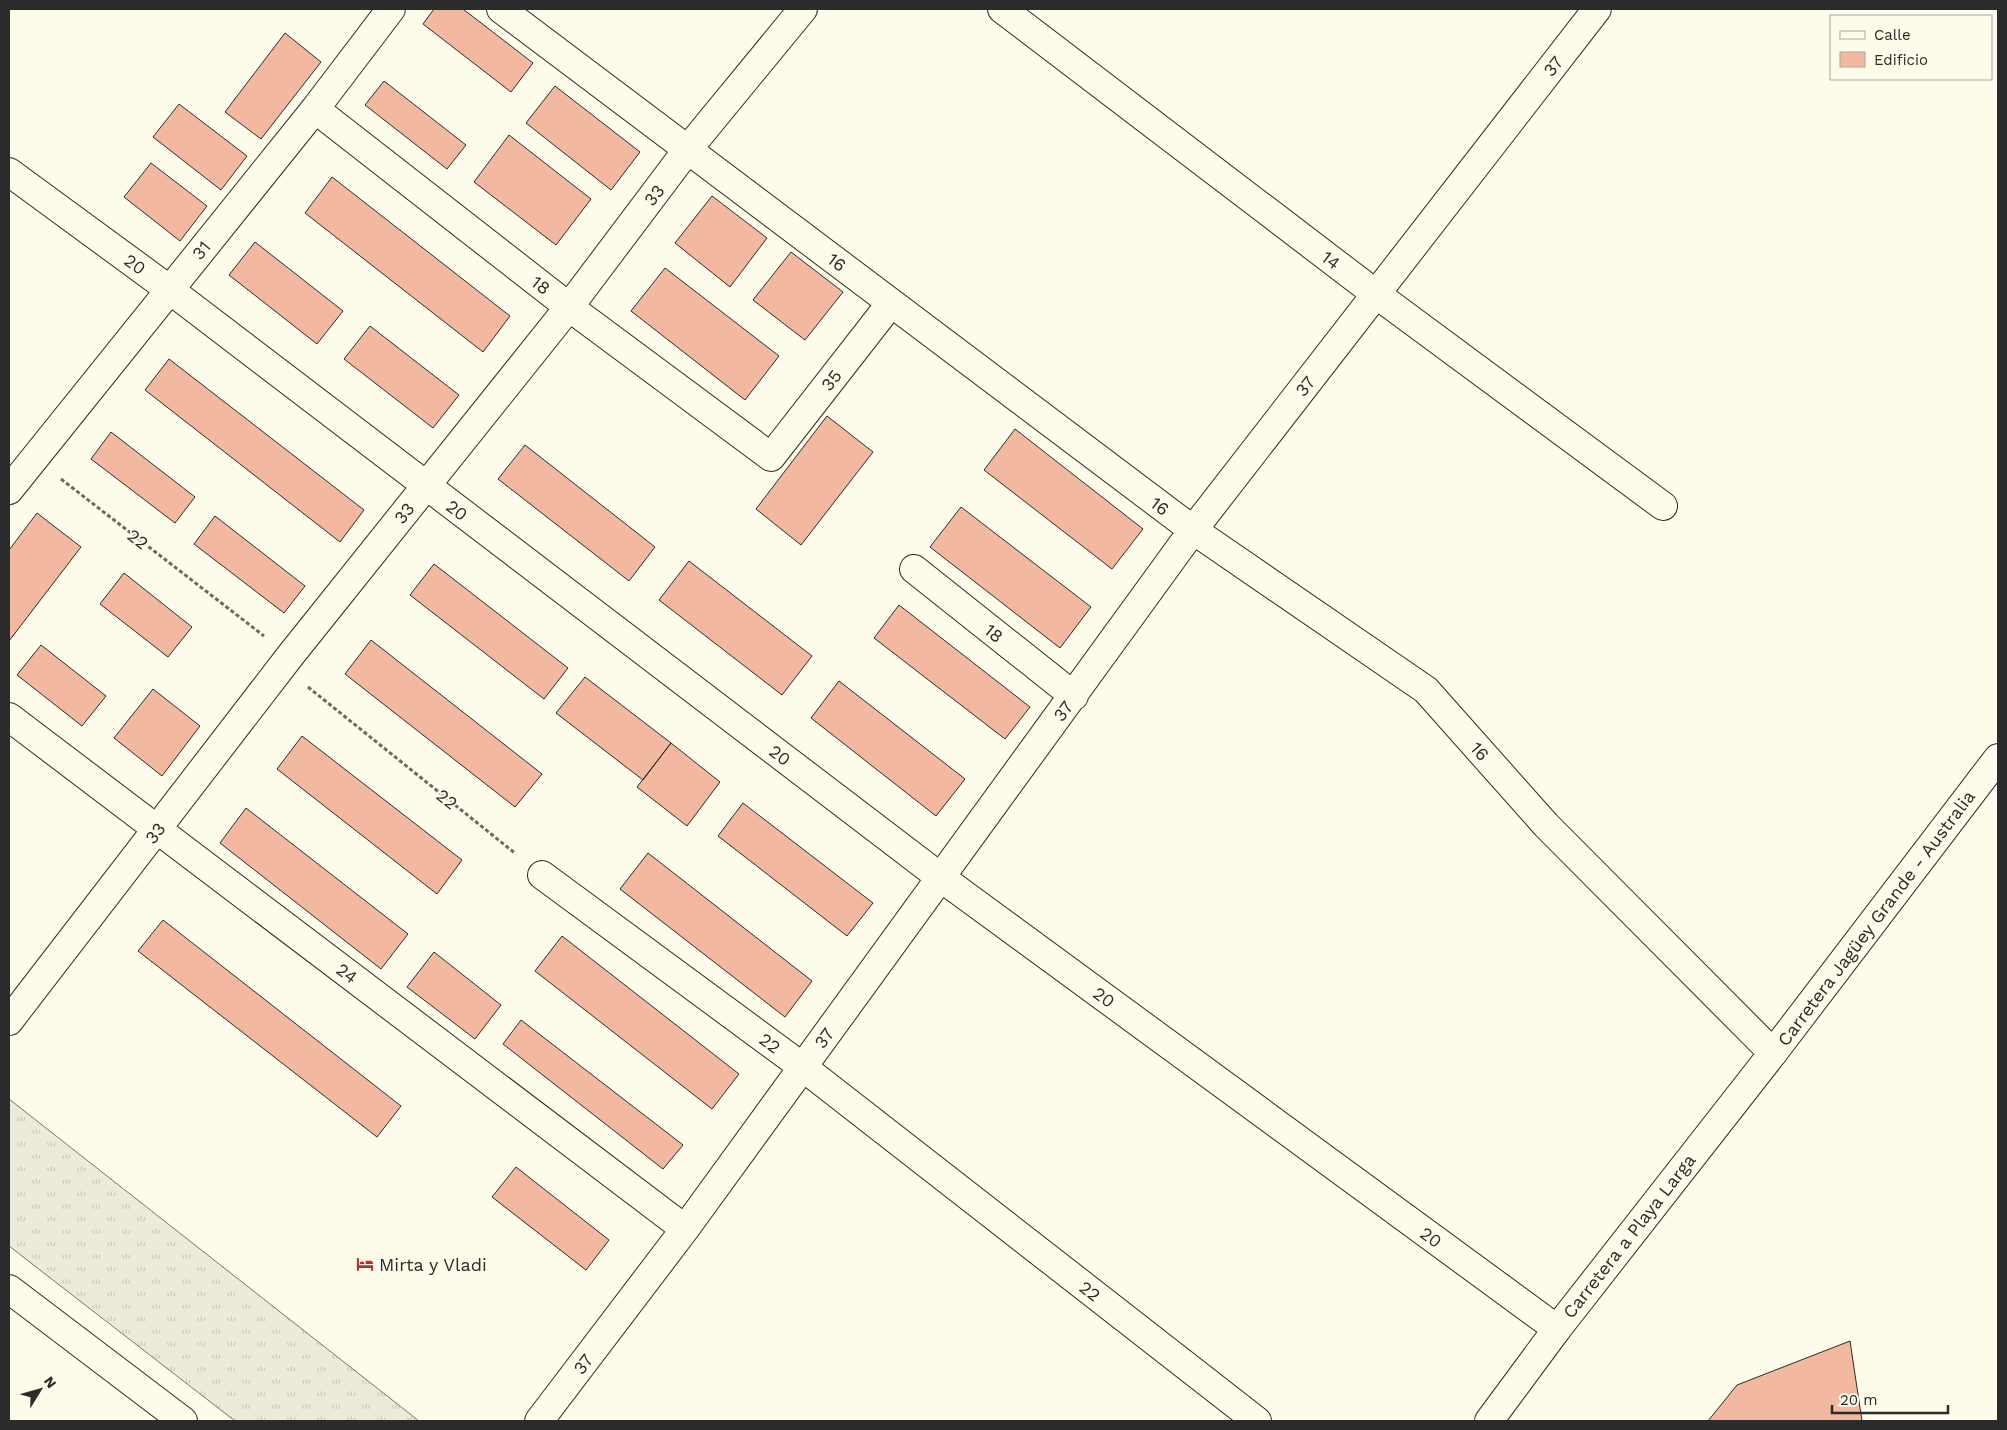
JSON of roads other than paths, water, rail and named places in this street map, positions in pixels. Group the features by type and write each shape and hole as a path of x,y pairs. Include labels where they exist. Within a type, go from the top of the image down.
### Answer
{"street":[{"name":"31","path":"9,490 33,457 315,109 391,9"},
{"name":"16","path":"500,9 1193,530 1426,690 1546,825 1773,1053"},
{"name":"33","path":"9,1021 286,661 569,307 688,149 803,9"},
{"name":"14","path":"1002,9 1376,294 1663,506"},
{"name":"37","path":"539,1421 804,1068 940,877 1074,696 1193,530 1597,9"},
{"name":"18","path":"315,109 569,307 771,457"},
{"name":"20","path":"9,172 170,290 940,877 1557,1329"},
{"name":"35","path":"771,457 891,303"},
{"name":"18","path":"914,569 1074,696"},
{"name":"24","path":"9,717 685,1229"},
{"name":"Carretera Jagüey Grande - Australia","path":"1773,1053 1998,758"},
{"name":"22","path":"542,875 804,1068 1257,1421"},
{"name":"Carretera a Playa Larga","path":"1489,1421 1557,1329 1773,1053"},
{"path":"9,1289 183,1421"}],"place":[{"name":"Mirta y Vladi","path":"365,1264"}]}
